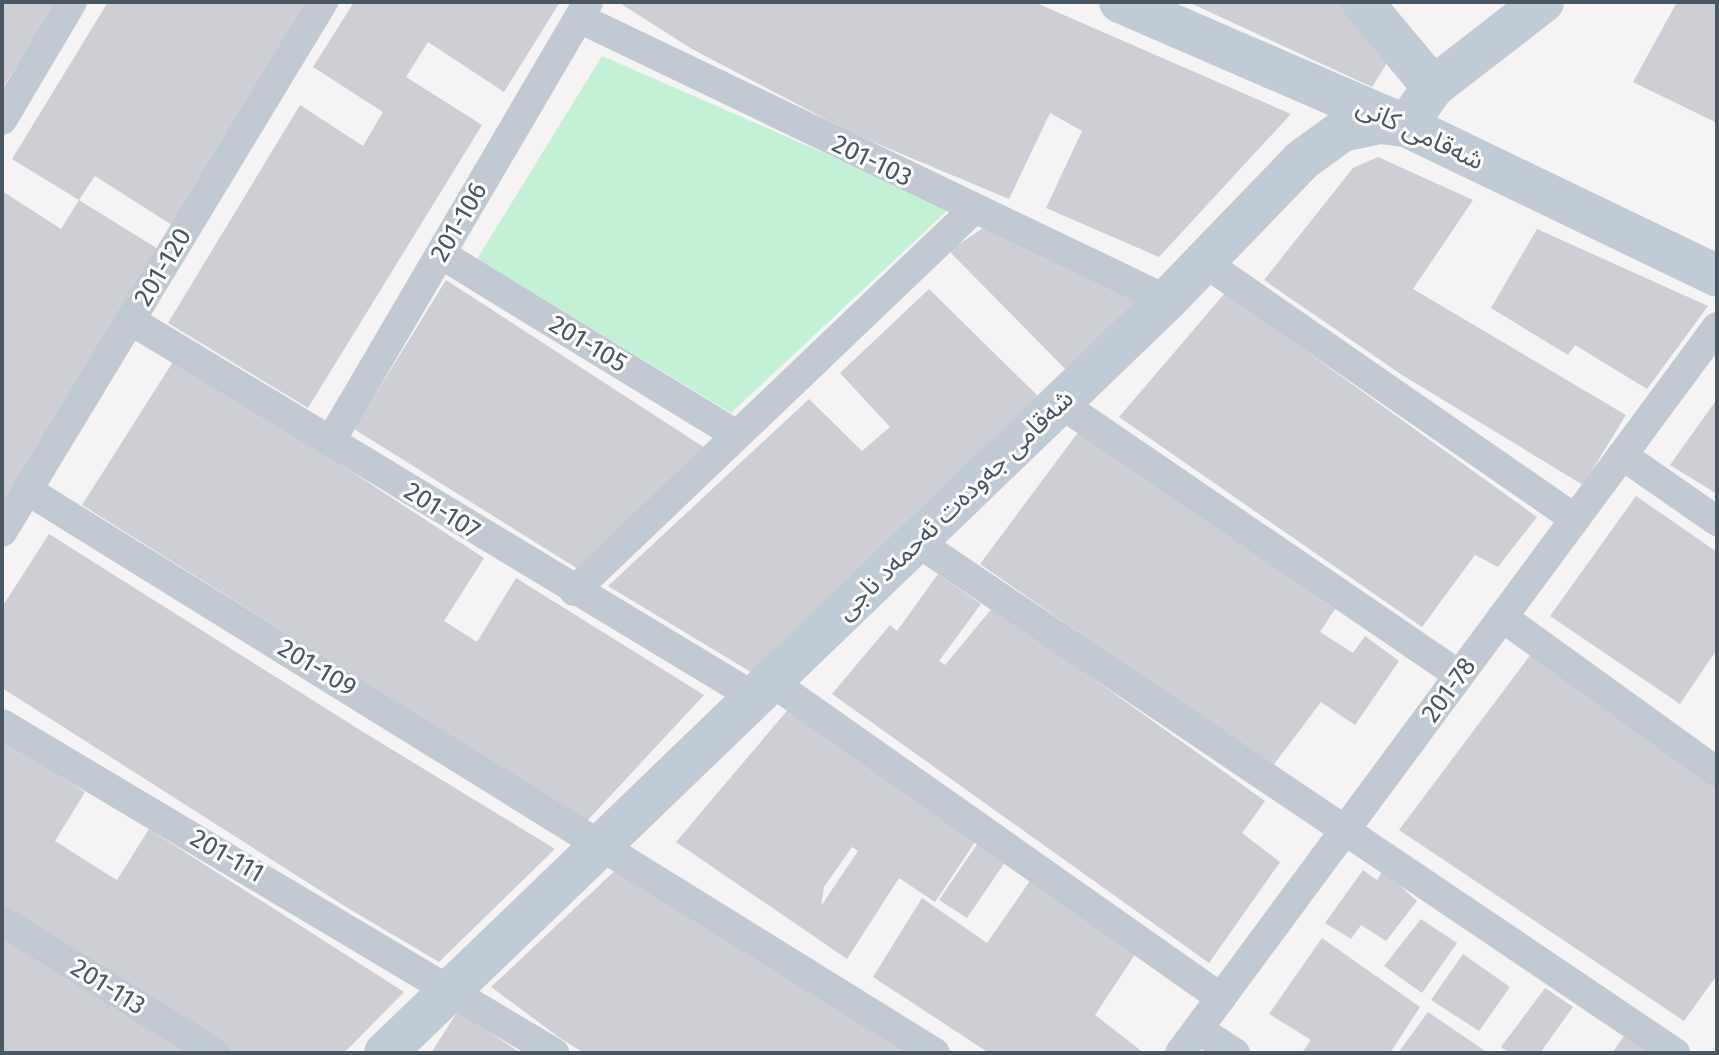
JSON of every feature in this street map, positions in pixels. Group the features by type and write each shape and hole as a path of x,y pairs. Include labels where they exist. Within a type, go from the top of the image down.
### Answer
{"street":[{"path":"2,120 72,2"},
{"name":"201-120","path":"2,532 323,2"},
{"name":"شەقامی کانی","path":"1120,2 1406,126 1717,276"},
{"path":"1362,2 1433,87"},
{"path":"1406,126 1433,87 1543,2"},
{"name":"201-103","path":"584,10 973,210 1167,300"},
{"name":"201-106","path":"330,442 584,10"},
{"name":"شەقامی جەودەت ئەحمەد ناجی","path":"385,1053 606,845 1329,139 1360,126 1406,126"},
{"path":"574,591 973,210"},
{"name":"201-105","path":"441,254 736,435"},
{"path":"1204,262 1575,519"},
{"name":"201-107","path":"130,320 574,591 764,690 1221,998"},
{"name":"201-78","path":"1180,1053 1717,327"},
{"path":"1060,403 1459,675"},
{"path":"1622,455 1717,521"},
{"name":"201-109","path":"27,490 606,845 935,1053"},
{"path":"916,541 1346,828 1675,1053"},
{"path":"1502,617 1717,772"},
{"name":"201-111","path":"2,724 452,988 554,1053"},
{"name":"201-113","path":"2,921 215,1053"},
{"path":"1198,1029 1235,1053"}],"green space":[{"path":"602,56 950,208 731,413 477,259"}],"building":[{"path":"2,2 57,2 2,89"},
{"path":"108,2 309,2 175,227 95,176 79,200 12,159"},
{"path":"354,2 560,2 504,92 428,42 406,77 482,125 308,408 168,323 300,105 363,146 383,112 313,67"},
{"path":"618,2 1034,2 1291,114 1159,257 1046,208 1082,131 1050,113 1009,199 854,134 692,49"},
{"path":"1188,2 1341,2 1390,58 1372,87"},
{"path":"1677,2 1717,2 1717,123 1633,82"},
{"path":"1378,157 1473,200 1413,289 1626,415 1583,485 1402,375 1264,280 1353,168"},
{"path":"2,191 61,229 79,200 158,249 2,513"},
{"path":"989,224 1154,306 1078,382 949,251"},
{"path":"1537,229 1708,306 1647,389 1575,345 1568,355 1491,308"},
{"path":"446,280 705,448 578,569 354,429"},
{"path":"929,289 1046,404 764,680 608,586 809,399 862,451 890,427 840,373"},
{"path":"1225,293 1537,517 1498,567 1475,555 1422,627 1119,417"},
{"path":"176,357 484,558 444,621 477,642 516,578 704,695 587,821 82,505"},
{"path":"1717,399 1717,494 1670,465"},
{"path":"1079,431 1335,609 1320,632 1353,653 1365,636 1399,661 1355,725 1321,702 1272,767 980,564"},
{"path":"1636,496 1717,552 1717,649 1680,704 1550,616"},
{"path":"49,534 555,849 439,962 346,907 2,688 2,607"},
{"path":"938,574 981,604 939,661 945,665 993,607 1265,801 1242,833 1280,862 1209,963 832,694 890,625 897,631"},
{"path":"1531,654 1717,788 1717,975 1684,1021 1399,830"},
{"path":"791,706 979,836 935,902 899,878 847,959 676,842","holes":["852,847 858,851 821,906 824,887"]},
{"path":"2,738 85,792 55,841 107,874 117,880 149,829 404,992 344,1053 235,1053 110,976 2,907"},
{"path":"978,843 1005,862 967,918 939,900"},
{"path":"622,864 918,1053 584,1053 560,1038 491,987"},
{"path":"1363,870 1377,880 1383,870 1417,901 1386,941 1361,925 1351,939 1325,923"},
{"path":"1032,878 1138,950 1095,1015 1144,1053 989,1053 873,977 922,898 987,943"},
{"path":"1421,919 1457,943 1422,993 1384,966"},
{"path":"2,934 194,1053 2,1053"},
{"path":"1322,938 1420,1007 1390,1053 1302,1053 1311,1040 1269,1014"},
{"path":"1463,954 1510,987 1479,1031 1431,1000"},
{"path":"1545,988 1573,1007 1540,1053 1509,1053 1501,1047"},
{"path":"458,1011 521,1053 431,1053"},
{"path":"1428,1012 1472,1042 1488,1053 1398,1053"},
{"path":"1628,1030 1663,1053 1612,1053"}]}
